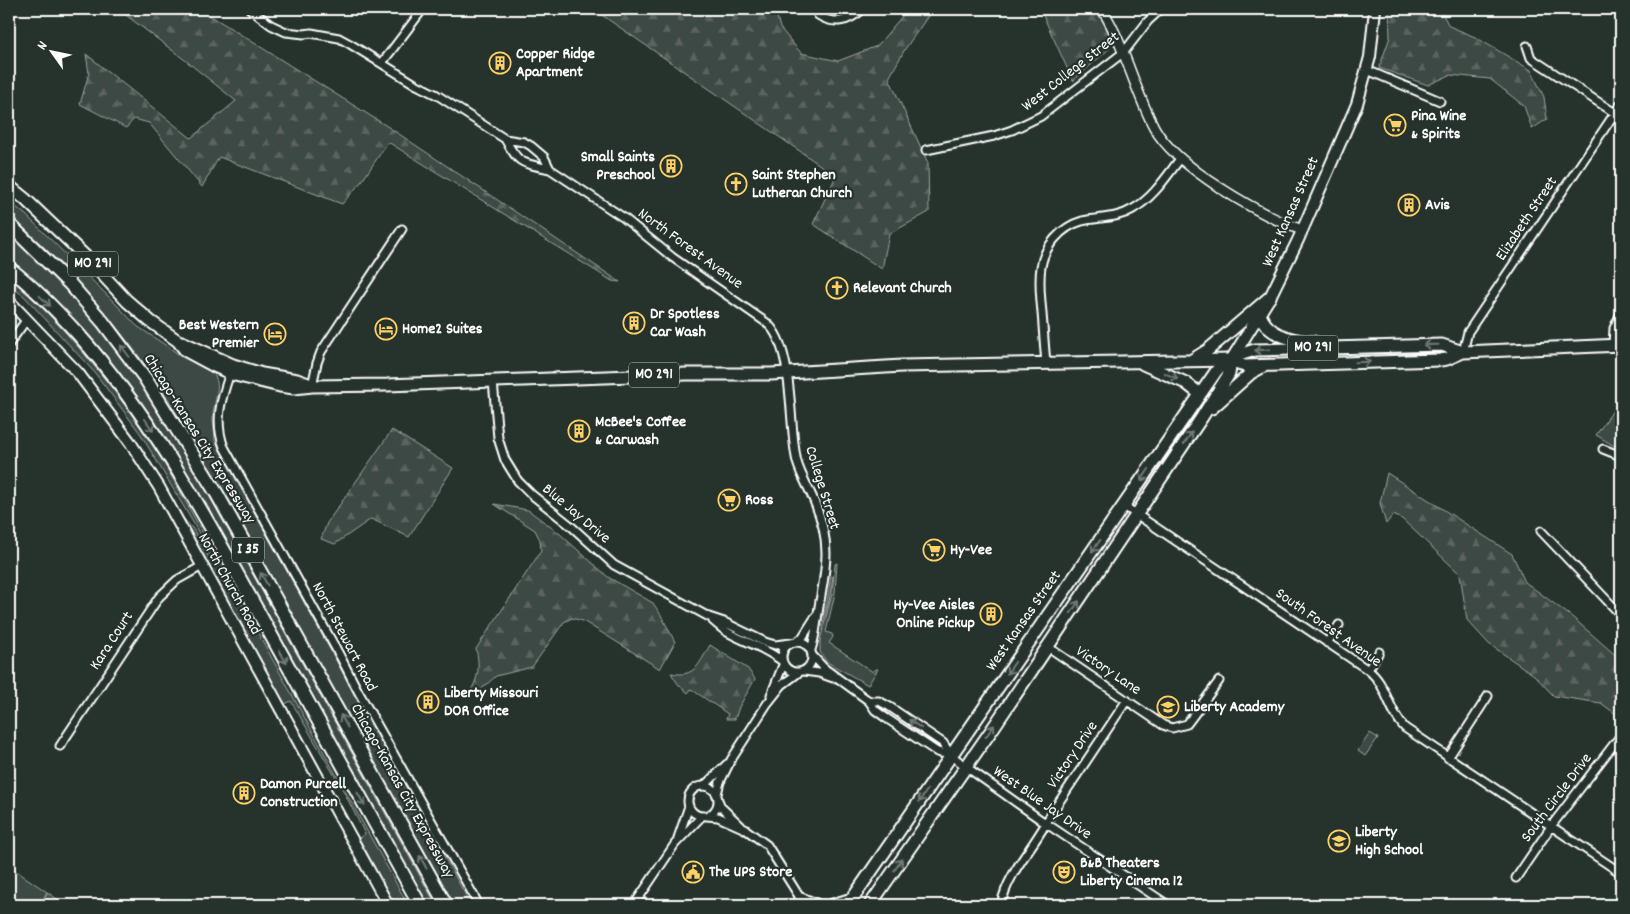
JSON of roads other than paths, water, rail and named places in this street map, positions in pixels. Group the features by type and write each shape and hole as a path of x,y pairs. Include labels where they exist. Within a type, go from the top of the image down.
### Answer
{"highway":[{"name":"Chicago-Kansas City Expressway","path":"9,224 70,284 103,322 145,378 217,494 446,905"},
{"name":"I 35","path":"9,268 63,318 97,355 127,393 161,442 210,524 420,905"}],"main road":[{"name":"West Kansas Street","path":"850,902 1200,394 1217,370 1231,360 1270,297 1302,230 1357,104 1373,44 1375,9"},
{"name":"MO 291","path":"9,186 88,259 127,301 150,321 178,341 186,351 230,373 255,381 294,388 687,374 771,374 902,366 1231,360 1255,350 1442,345 1463,352 1617,346"},
{"path":"1191,361 1208,350 1270,297"},
{"name":"North Church Road","path":"9,301 78,373 130,442 159,487 388,905"},
{"path":"1260,314 1266,326 1285,337 1328,344 1340,348"},
{"name":"MO 291","path":"178,341 189,344 233,365 262,374 297,380 312,386"},
{"name":"MO 291","path":"1231,360 1245,366 1440,360 1463,352"},
{"name":"West Kansas Street","path":"870,905 1048,647 1202,417 1229,374 1231,360"},
{"path":"1139,362 1186,382 1200,394"},
{"path":"1202,417 1252,373 1268,365"},
{"path":"803,902 816,905"},
{"path":"833,905 850,902"}],"street":[{"name":"North Forest Avenue","path":"250,9 271,25 286,32 311,33 339,38 505,139 524,142 537,150 544,157 550,169"},
{"path":"382,63 423,9"},
{"path":"818,16 837,22 853,16 863,9"},
{"path":"1102,9 1124,52 1155,129 1180,159 1198,174 1260,212 1302,230"},
{"name":"West College Street","path":"926,150 994,136 1024,125 1041,116 1124,52 1161,9"},
{"path":"1527,46 1531,58 1618,115"},
{"path":"1367,70 1440,101"},
{"name":"Elizabeth Street","path":"1463,352 1468,332 1618,115 1621,104"},
{"name":"North Forest Avenue","path":"505,139 517,159 527,165 550,169 624,218 672,257 767,323 773,328 780,342 787,372"},
{"path":"1046,363 1040,278 1042,261 1049,246 1060,234 1074,224 1117,217 1138,206 1156,190 1180,159"},
{"path":"312,386 316,363 325,346 402,229"},
{"path":"1617,346 1614,328 1621,313"},
{"path":"9,344 27,319"},
{"name":"College Street","path":"787,372 793,439 798,464 822,524 826,551 824,583 811,652"},
{"name":"North Stewart Road","path":"230,373 219,410 219,429 224,447 358,691 479,905"},
{"name":"Blue Jay Drive","path":"493,381 498,438 505,460 518,481 531,494 571,526 614,565 709,617 724,622 765,642 775,645 793,642"},
{"path":"1603,449 1621,456"},
{"name":"South Forest Avenue","path":"1124,506 1187,546 1368,670 1377,677 1401,725 1412,734 1552,825 1621,873"},
{"path":"1541,531 1620,612"},
{"name":"Kara Court","path":"60,746 158,597 177,580 202,566"},
{"name":"College Street","path":"793,642 802,638 818,612"},
{"name":"Blue Jay Drive","path":"709,617 726,632 759,646 773,654 782,663"},
{"path":"1327,643 1339,625"},
{"path":"767,704 782,663 783,650 793,642 804,644 824,668 868,700 875,710 936,752 951,755"},
{"name":"Victory Lane","path":"1048,647 1163,725 1172,728 1187,724 1219,681"},
{"path":"634,905 675,844 704,816 716,808 720,782 731,760 767,704 782,685 811,664 811,652"},
{"path":"1368,670 1379,652"},
{"path":"782,663 789,671 819,673 840,681"},
{"path":"1448,758 1488,696"},
{"path":"868,700 879,701 890,707 943,743 951,755"},
{"name":"Victory Drive","path":"1001,905 1013,874 1127,700"},
{"name":"South Circle Drive","path":"1516,878 1552,825 1621,735"},
{"name":"West Blue Jay Drive","path":"951,755 1046,824 1168,905"},
{"path":"704,786 731,760"},
{"path":"675,844 689,806 688,798 690,793 698,787 711,788 721,807 745,830"},
{"path":"689,806 694,813 718,817 745,830 767,845 803,902"}],"place":[{"name":"Copper Ridge Apartment","path":"500,63"},
{"name":"Pina Wine & Spirits","path":"1395,125"},
{"name":"Small Saints Preschool","path":"671,166"},
{"name":"Saint Stephen Lutheran Church","path":"736,184"},
{"name":"Avis","path":"1409,205"},
{"name":"Relevant Church","path":"837,288"},
{"name":"Dr Spotless Car Wash","path":"634,323"},
{"name":"Home2 Suites","path":"386,329"},
{"name":"Best Western Premier","path":"275,334"},
{"name":"McBee's Coffee & Carwash","path":"579,431"},
{"name":"Ross","path":"729,500"},
{"name":"Hy-Vee","path":"934,550"},
{"name":"Hy-Vee Aisles Online Pickup","path":"991,614"},
{"name":"Liberty Missouri DOR Office","path":"428,702"},
{"name":"Liberty Academy","path":"1168,707"},
{"name":"Damon Purcell Construction","path":"244,793"},
{"name":"Liberty High School","path":"1339,841"},
{"name":"The UPS Store","path":"693,872"},
{"name":"B&B Theaters Liberty Cinema 12","path":"1064,872"}]}
